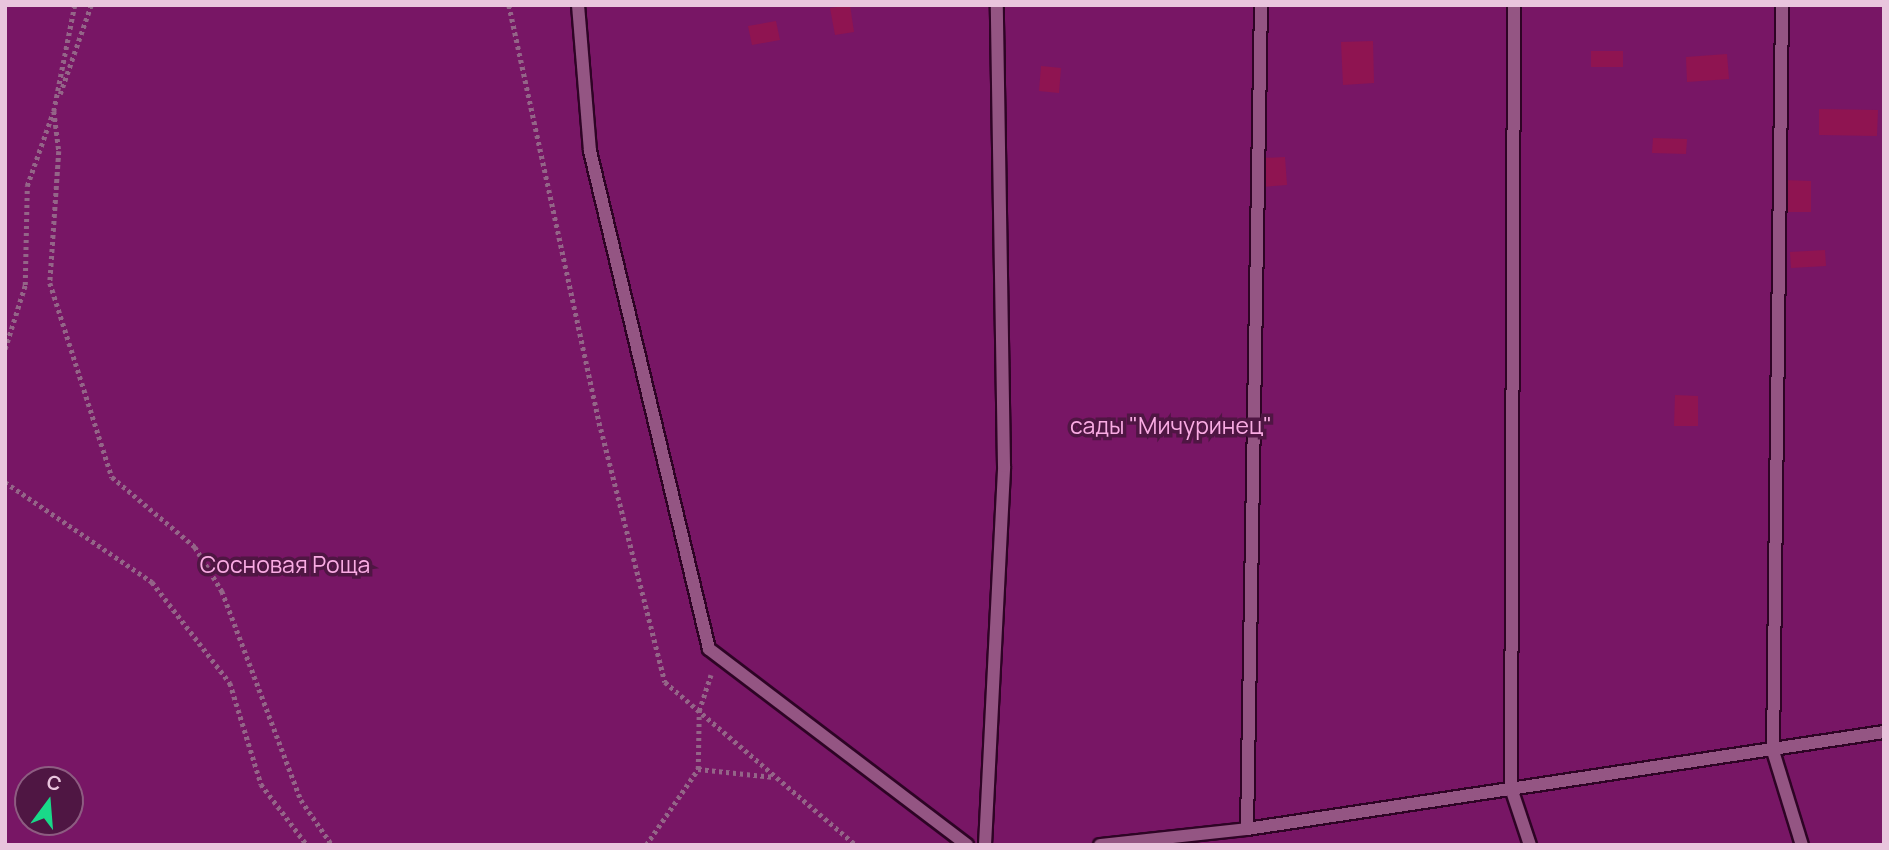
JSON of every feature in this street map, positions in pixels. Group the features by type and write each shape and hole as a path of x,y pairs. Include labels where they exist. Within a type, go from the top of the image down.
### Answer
{"lane":[{"path":"578,5 590,150 709,649 967,845"},
{"path":"985,845 1003,466 997,5"},
{"path":"1247,829 1261,5"},
{"path":"1514,5 1511,788 1530,845"},
{"path":"1782,5 1773,751 1802,845"},
{"path":"1100,845 1247,829 1884,732"}],"path":[{"path":"75,5 54,111 59,151 50,282 112,477 195,547 215,580 301,800 332,845"},
{"path":"5,349 25,285 27,186 90,5"},
{"path":"509,5 601,429 664,682 856,845"},
{"path":"5,482 152,582 230,683 261,784 307,845"},
{"path":"646,845 698,769 699,711 717,655"},
{"path":"698,769 776,777"}],"green space":[{"name":"сады \"Мичуринец\"","path":"5,5 1884,5 1884,845 5,845"}],"building":[{"path":"850,5 854,32 835,35 830,8"},
{"path":"776,21 780,40 752,45 748,26"},
{"path":"1373,41 1374,83 1343,85 1341,42"},
{"path":"1591,51 1623,51 1623,67 1591,67"},
{"path":"1727,54 1729,79 1687,82 1686,57"},
{"path":"1041,66 1061,68 1059,93 1039,91"},
{"path":"1819,109 1878,110 1877,136 1819,135"},
{"path":"1653,138 1687,139 1686,154 1652,153"},
{"path":"1285,157 1287,185 1262,187 1261,158"},
{"path":"1784,180 1811,181 1811,212 1783,212"},
{"path":"1825,250 1826,266 1791,268 1790,252"},
{"path":"1675,395 1698,396 1698,426 1674,426"}],"park label":[{"name":"Сосновая Роща","path":"285,564"}]}
